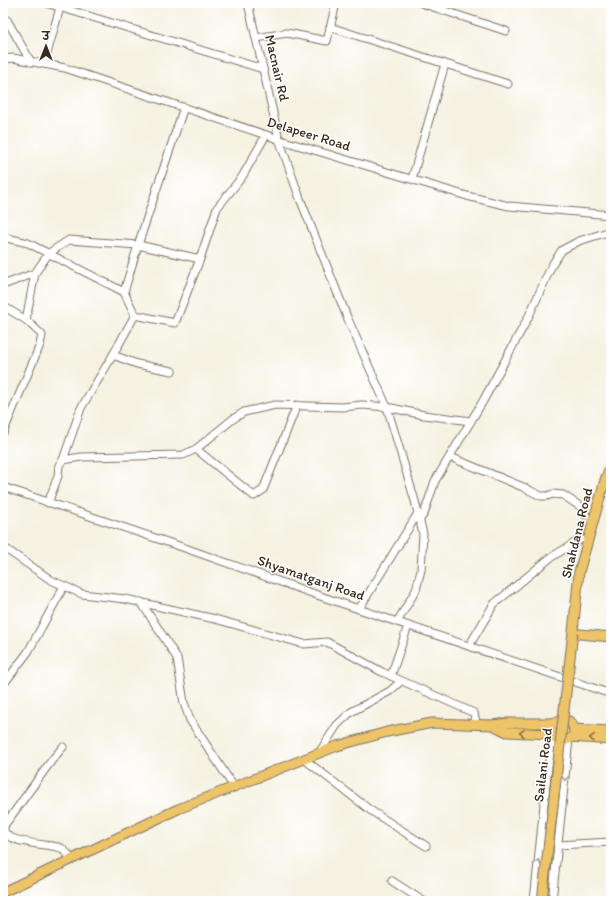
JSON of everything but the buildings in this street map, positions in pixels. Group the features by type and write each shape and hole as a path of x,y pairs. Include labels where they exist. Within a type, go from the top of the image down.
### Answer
{"main road":[{"name":"Shahdana Road","path":"576,633 579,572 605,480 611,464"},
{"path":"576,633 611,637"},
{"name":"Sailani Road","path":"542,901 576,633"},
{"path":"3,892 178,809 337,746 387,732 432,722 493,725 508,723 553,723 563,720 569,721 573,724 572,735"},
{"path":"552,736 551,730 553,723"},
{"path":"493,725 507,732 552,736 565,740 572,735 611,731"},
{"path":"572,735 611,740"}],"street":[{"path":"46,3 61,5 263,69"},
{"name":"Macnair Rd","path":"248,3 279,139 299,196 347,317 387,406 419,516 423,534 421,570 416,590 397,622"},
{"path":"256,38 287,33 327,40 336,3"},
{"path":"421,3 506,31"},
{"path":"44,64 61,5"},
{"path":"3,18 7,20 31,62"},
{"path":"330,27 508,84"},
{"name":"Delapeer Road","path":"3,59 13,58 65,68 266,135 412,179 509,206 611,215"},
{"path":"412,179 445,64"},
{"path":"124,292 184,107"},
{"path":"135,315 175,323 200,259 217,208 242,177 266,135"},
{"path":"359,609 419,516 424,514 435,481 483,401 528,318 552,265 562,250 579,241 611,231"},
{"path":"3,237 28,243 124,292 135,315"},
{"path":"26,320 35,274 49,253 69,240 138,245 200,259"},
{"path":"3,285 35,274"},
{"path":"3,306 26,320 42,335 40,345 3,433"},
{"path":"48,503 81,408 114,355 135,315"},
{"path":"114,355 137,364 172,371"},
{"path":"63,460 81,457 183,455 196,449 244,412 275,404 342,407 362,405 387,406 424,415 471,421"},
{"path":"196,449 254,496 263,490 297,405"},
{"path":"450,457 541,496 553,494 563,495 581,507 586,515"},
{"name":"Shyamatganj Road","path":"3,487 611,694"},
{"path":"469,646 494,604 550,558 581,539"},
{"path":"3,547 51,580 82,594 125,598 215,619 304,644 327,642 401,681 474,713 476,723"},
{"path":"3,685 28,652 64,586"},
{"path":"141,602 177,658 184,702 190,720 234,786"},
{"path":"391,676 408,626"},
{"path":"319,754 337,725 351,712 390,691 401,681"},
{"path":"552,901 572,735"},
{"path":"534,901 552,736"},
{"path":"63,747 9,819 4,827 4,830 10,837 18,840 62,848 72,859"},
{"path":"304,760 370,810 426,846"},
{"path":"558,845 611,842"},
{"path":"392,881 423,901"}]}
